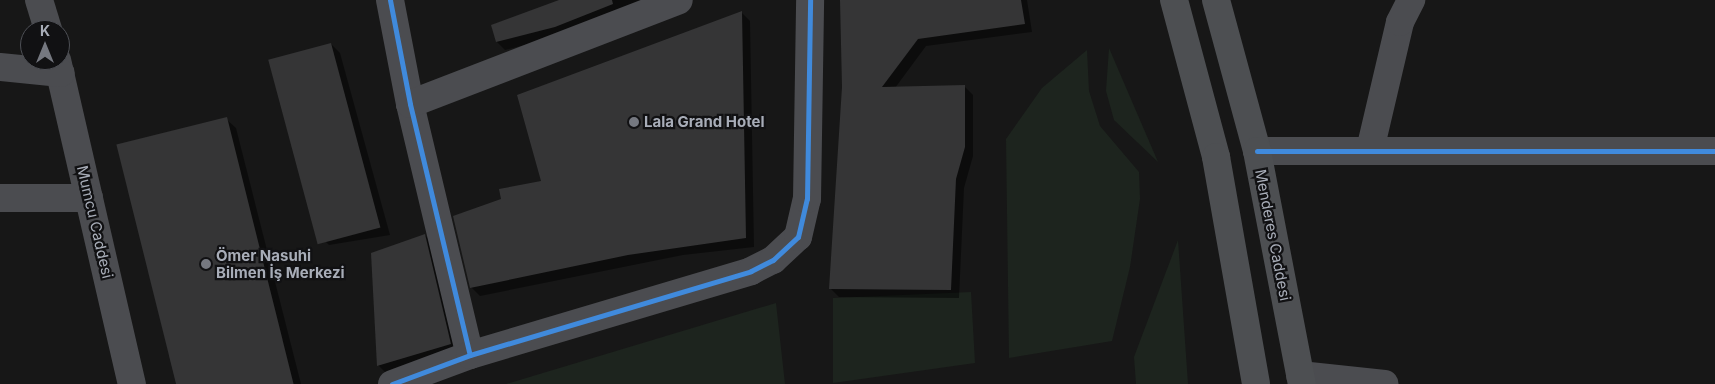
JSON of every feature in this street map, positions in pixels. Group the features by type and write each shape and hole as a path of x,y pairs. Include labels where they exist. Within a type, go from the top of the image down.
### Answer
{"main road":[{"path":"1174,0 1216,157 1256,384"},
{"name":"Menderes Caddesi","path":"1216,0 1257,151 1301,380"}],"street":[{"path":"40,0 45,20"},
{"path":"390,0 410,104 470,355"},
{"path":"410,104 679,0"},
{"path":"392,384 470,355 751,271 773,260 798,237 807,199 810,0"},
{"path":"1370,150 1400,22 1411,0"},
{"path":"0,67 20,67"},
{"name":"Mumcu Caddesi","path":"60,70 132,384"},
{"path":"1257,151 1715,151"},
{"path":"0,198 90,198"},
{"path":"1301,380 1386,384"}],"shaded area":[{"path":"1109,48 1158,162 1114,120 1106,91"},
{"path":"1087,50 1089,91 1100,126 1139,172 1140,199 1130,267 1112,341 1009,358 1006,139 1042,88"},
{"path":"1178,240 1188,384 1136,384 1134,357"},
{"path":"971,292 975,363 833,383 833,298"},
{"path":"776,303 785,384 506,384"}],"building":[{"path":"559,0 612,0 613,4 555,27 496,42 491,25"},
{"path":"840,0 1021,0 1025,24 918,39 882,87 965,85 965,147 956,179 951,290 829,289 842,87"},
{"path":"742,11 746,238 628,255 470,288 453,216 501,199 499,189 541,181 517,95"},
{"path":"331,43 380,227 318,244 268,60"},
{"name":"Ömer Nasuhi Bilmen İş Merkezi","path":"227,117 294,384 176,384 116,145"},
{"path":"425,234 451,344 377,366 371,253"}],"cycle path":[{"path":"390,0 410,104 470,355"},
{"path":"392,384 470,355 751,271 773,260 798,237 807,199 810,0"},
{"path":"1257,151 1715,151"}],"place":[{"name":"Lala Grand Hotel","path":"634,122"},
{"name":"Ömer Nasuhi Bilmen İş Merkezi","path":"206,264"}]}
